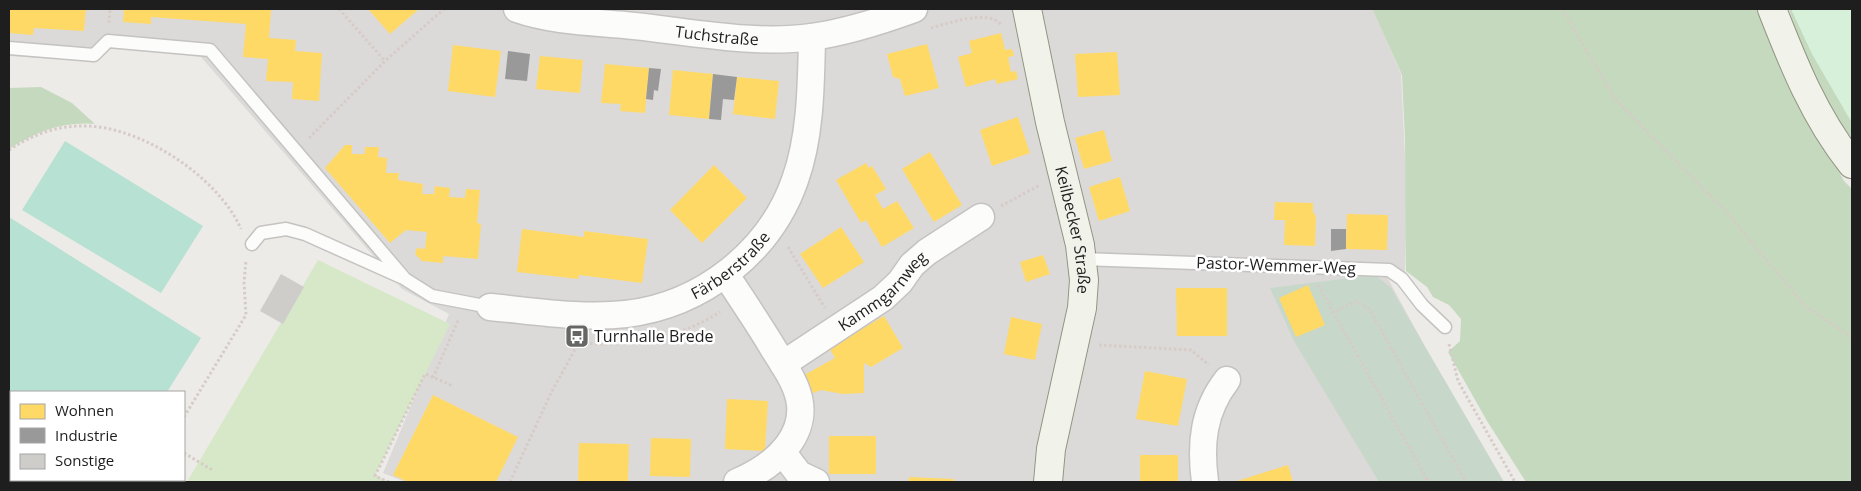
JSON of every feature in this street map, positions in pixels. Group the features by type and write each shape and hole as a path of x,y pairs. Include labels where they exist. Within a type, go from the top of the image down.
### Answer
{"main road":[{"name":"Keilbecker Straße","path":"1027,9 1082,259 1084,291 1051,449 1048,482"},
{"path":"1772,9 1812,102 1823,123 1852,164"}],"street":[{"name":"Tuchstraße","path":"517,9 578,20 725,36 812,37 878,22 914,9"},
{"name":"Färberstraße","path":"478,305 564,313 624,314 651,310 675,303 694,295 726,275 768,229 785,205 796,178 806,119 812,37"},
{"name":"Kammgarnweg","path":"783,364 883,298 900,282 912,265 927,252 981,217"},
{"path":"726,275 783,364 795,385 800,404 797,428 783,453 765,468 737,482"},
{"path":"1205,482 1202,461 1205,422 1214,396 1227,380"},
{"path":"783,453 799,474 816,482"}],"lane":[{"path":"9,48 94,55 108,41 210,50 405,279"},
{"path":"252,244 261,233 286,229 305,234 405,279 432,296 478,305"},
{"name":"Pastor-Wemmer-Weg","path":"1082,259 1389,270 1402,279 1422,305 1445,327"}],"path":[{"path":"109,16 110,9"},
{"path":"339,9 385,61"},
{"path":"296,151 385,61 444,9"},
{"path":"1562,9 1615,99 1728,214 1804,306 1852,337"},
{"path":"969,19 987,16 1000,21 1008,32"},
{"path":"9,150 42,133 60,128 94,126 123,132 168,154 210,185 226,204 243,235 252,244 246,261 244,282 246,314 185,415"},
{"path":"981,217 1062,173"},
{"path":"786,244 837,328"},
{"path":"1310,266 1332,313 1427,482"},
{"path":"510,482 578,342 604,344 662,337 704,322 741,299"},
{"path":"1332,313 1356,301 1370,310 1466,482"},
{"path":"433,378 478,305"},
{"path":"1445,327 1458,381 1515,482"},
{"path":"1074,344 1191,350 1227,380"},
{"path":"389,482 375,476 425,374 453,386"},
{"path":"185,453 214,471"},
{"path":"1426,478 1432,482"}],"shaded area":[{"path":"9,9 1373,9 1401,74 1407,199 1405,272 1386,275 1467,424 1504,482 406,482 383,473 449,314 402,289 201,57 105,45 92,61 9,56"},
{"path":"783,239 832,317 782,351 737,278"},
{"path":"721,311 745,353 697,372 704,393 618,408 575,406 597,349 663,339 707,323"},
{"path":"497,329 532,344 512,387 478,371"}],"green space":[{"path":"1759,9 1798,96 1844,181 1852,189 1852,482 1526,482 1487,421 1448,352 1460,341 1461,319 1449,305 1433,297 1427,287 1406,271 1405,139 1402,75 1373,10"},
{"path":"1789,9 1852,9 1852,142 1825,100 1799,41"},
{"path":"1791,9 1852,9 1852,123 1812,54"},
{"path":"41,87 72,103 95,124 72,124 50,129 9,149 9,88"},
{"path":"65,141 203,226 161,293 22,210"},
{"path":"9,217 201,338 168,391 10,391 10,481 112,481 9,482"},
{"path":"318,260 450,324 375,475 389,482 187,482"},
{"path":"1375,275 1391,288 1504,482 1379,482 1294,341 1270,288"}],"building: Wohnen":[{"path":"9,9 86,9 84,31 34,28 33,35 9,33"},
{"path":"124,9 271,10 269,38 296,40 295,51 322,53 319,101 292,99 293,82 266,81 268,59 243,57 246,24 151,17 151,24 123,22"},
{"path":"368,9 419,9 390,34"},
{"path":"1001,33 1005,50 1012,49 1014,56 1008,57 1011,72 1016,71 1018,79 997,84 995,79 966,87 958,57 972,53 969,41"},
{"path":"927,44 939,88 905,96 900,79 893,77 887,54"},
{"path":"453,45 501,51 495,97 448,91"},
{"path":"1117,52 1120,95 1078,97 1075,54"},
{"path":"540,56 583,60 580,93 536,89"},
{"path":"605,64 649,68 645,113 620,111 621,104 601,103"},
{"path":"673,70 713,74 709,119 669,115"},
{"path":"737,77 779,81 775,119 733,114"},
{"path":"1018,117 1030,153 992,166 980,130"},
{"path":"1104,130 1112,161 1084,169 1075,138"},
{"path":"345,145 352,145 352,154 365,154 365,147 379,147 378,157 387,158 386,173 399,173 398,180 423,184 422,194 434,194 435,186 450,188 449,197 465,198 466,189 480,190 477,223 481,224 478,259 443,256 443,263 422,261 415,254 417,248 425,249 427,232 406,230 390,243 325,168"},
{"path":"930,152 962,205 934,222 902,169"},
{"path":"866,163 869,168 872,166 886,189 875,195 883,209 897,201 914,228 882,247 866,220 861,223 836,180"},
{"path":"714,165 747,198 702,243 670,210"},
{"path":"1120,177 1130,211 1099,221 1089,187"},
{"path":"1275,202 1313,203 1313,212 1316,216 1315,246 1284,245 1285,220 1274,220"},
{"path":"1347,214 1388,215 1387,250 1346,249"},
{"path":"841,227 864,262 823,288 800,254"},
{"path":"522,229 584,237 584,231 648,239 642,283 579,275 578,279 517,272"},
{"path":"1043,255 1050,274 1026,282 1020,262"},
{"path":"1308,285 1325,325 1296,337 1279,298"},
{"path":"1176,288 1227,288 1227,336 1177,336"},
{"path":"884,316 903,348 871,367 864,363 864,393 843,394 821,390 805,396 797,379 835,358 829,348"},
{"path":"1011,317 1042,324 1035,360 1004,354"},
{"path":"1145,371 1187,379 1178,426 1136,419"},
{"path":"433,395 518,437 496,482 408,482 393,475"},
{"path":"727,399 768,401 765,451 725,449"},
{"path":"829,436 876,436 876,474 829,474"},
{"path":"651,438 691,439 690,477 650,476"},
{"path":"579,443 629,444 628,482 578,482"},
{"path":"1140,455 1178,455 1178,482 1140,482"},
{"path":"1288,465 1293,482 1234,482"},
{"path":"909,477 954,479 954,482 909,482"}],"building: Industrie":[{"path":"508,51 530,54 527,81 505,79"},
{"path":"649,68 661,69 658,91 654,90 653,100 646,99"},
{"path":"713,74 737,77 734,100 723,99 721,120 709,119"},
{"path":"1331,229 1346,229 1346,249 1331,251"}],"building: Sonstige":[{"path":"281,274 304,287 283,324 260,311"}],"place":[{"name":"Turnhalle Brede","path":"577,336"}]}
